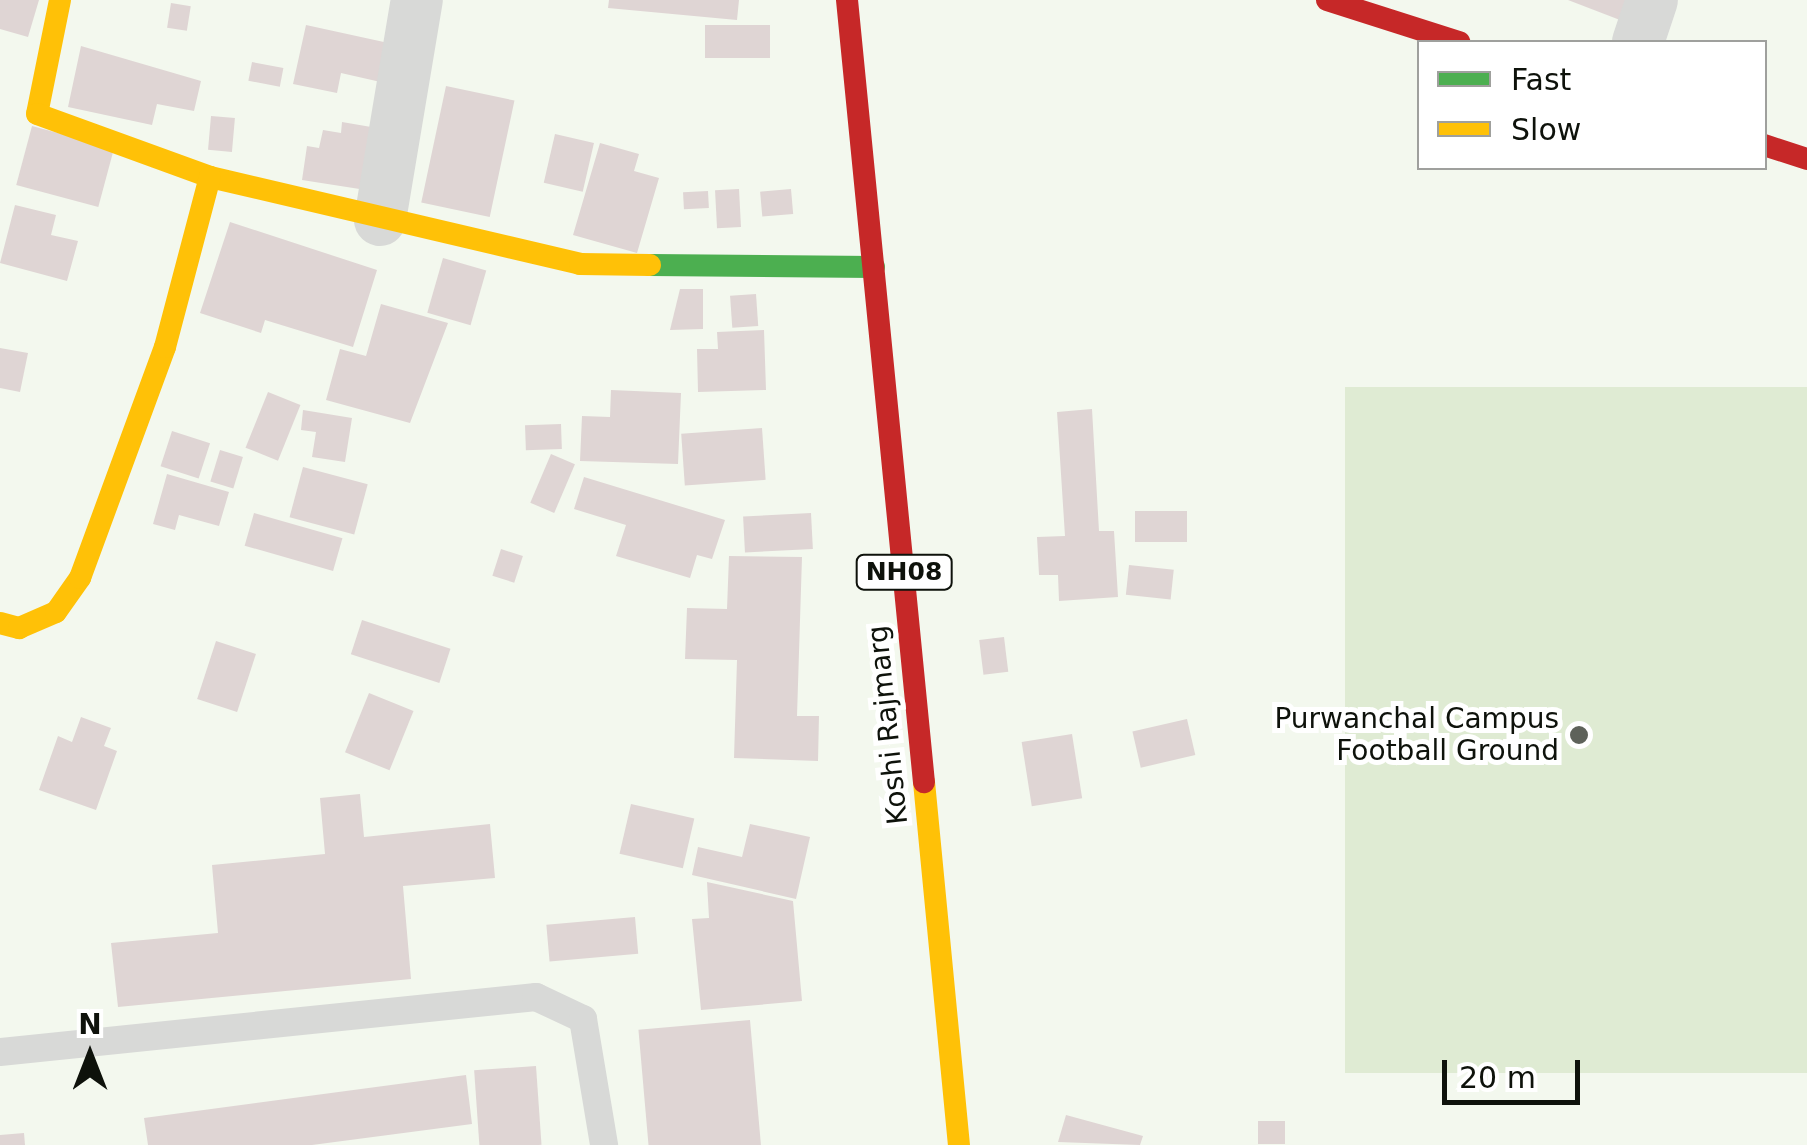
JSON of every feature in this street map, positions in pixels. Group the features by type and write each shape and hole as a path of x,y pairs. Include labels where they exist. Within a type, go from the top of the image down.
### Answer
{"street":[{"path":"60,0 37,114 210,177 580,264 874,267"},
{"path":"380,220 416,0"},
{"name":"Koshi Rajmarg","path":"847,0 959,1145"},
{"path":"1327,0 1454,40"},
{"path":"1639,40 1652,0"},
{"path":"1767,145 1807,159"},
{"path":"0,623 20,628 56,612 80,578 165,347 210,177"}],"lane":[{"path":"0,1052 536,998 583,1019 604,1145"}],"green space":[{"name":"Purwanchal Campus Football Ground","path":"1345,387 1807,387 1807,1073 1345,1073"}],"building":[{"path":"0,0 39,0 28,37 0,29"},
{"path":"609,0 739,0 737,20 608,8"},
{"path":"1568,0 1628,0 1620,20"},
{"path":"171,3 191,6 187,31 167,28"},
{"path":"306,25 393,44 385,83 341,73 337,93 293,84"},
{"path":"705,25 770,25 770,58 705,58"},
{"path":"81,46 201,81 194,111 157,104 152,125 68,107"},
{"path":"252,62 283,68 280,87 248,81"},
{"path":"446,86 514,101 490,217 421,202"},
{"path":"211,116 235,118 232,152 208,150"},
{"path":"342,122 377,128 366,190 302,180 307,146 319,148 323,130 341,133"},
{"path":"32,126 114,148 98,207 16,185"},
{"path":"555,134 594,143 583,192 544,183"},
{"path":"600,143 639,154 634,171 659,178 637,253 573,235"},
{"path":"739,189 741,227 717,228 715,190"},
{"path":"791,189 793,214 762,217 760,192"},
{"path":"708,191 709,208 684,209 683,192"},
{"path":"15,205 56,215 51,235 78,241 67,281 0,263"},
{"path":"230,222 377,270 353,347 265,320 261,333 200,313"},
{"path":"443,258 486,270 471,325 427,313"},
{"path":"680,289 703,289 703,329 670,330"},
{"path":"756,294 758,326 732,328 730,296"},
{"path":"381,304 448,323 410,423 326,400 340,349 366,356"},
{"path":"764,330 766,390 698,392 697,349 718,349 717,332"},
{"path":"0,348 28,353 20,392 0,388"},
{"path":"611,390 681,393 678,464 580,461 582,416 610,417"},
{"path":"268,392 300,405 278,461 246,448"},
{"path":"1092,409 1099,531 1114,531 1118,597 1059,601 1058,575 1039,575 1037,537 1065,536 1057,412"},
{"path":"303,410 352,418 345,462 312,457 316,432 301,430"},
{"path":"561,424 562,449 526,450 525,425"},
{"path":"762,428 766,480 685,486 681,434"},
{"path":"172,431 210,443 199,479 161,466"},
{"path":"220,450 243,457 233,489 210,482"},
{"path":"551,454 575,464 554,513 530,503"},
{"path":"303,467 368,484 354,535 290,517"},
{"path":"167,474 229,492 219,526 179,515 175,530 153,524"},
{"path":"584,477 725,520 712,559 697,555 690,578 616,556 626,525 574,509"},
{"path":"1135,511 1187,511 1187,542 1135,542"},
{"path":"254,513 342,538 333,571 245,546"},
{"path":"811,513 813,549 745,553 743,517"},
{"path":"501,549 523,556 514,583 492,576"},
{"path":"729,556 802,557 797,716 819,716 818,761 734,758 737,660 685,659 687,608 727,609"},
{"path":"1129,565 1174,570 1171,600 1126,595"},
{"path":"362,620 450,649 439,683 351,654"},
{"path":"1004,637 1008,672 983,675 979,640"},
{"path":"216,641 256,654 237,712 197,699"},
{"path":"369,693 414,711 390,770 345,752"},
{"path":"81,717 111,728 104,746 117,751 96,810 39,790 58,736 72,742"},
{"path":"1187,719 1195,755 1141,768 1132,732"},
{"path":"1072,734 1082,798 1032,806 1022,742"},
{"path":"360,794 364,837 490,824 495,878 403,886 411,979 118,1007 111,943 218,933 212,865 325,854 320,798"},
{"path":"631,804 694,819 683,868 620,854"},
{"path":"750,824 810,837 796,899 692,875 698,847 742,857"},
{"path":"707,882 793,901 802,1001 701,1010 692,919 709,918"},
{"path":"635,917 638,954 550,962 546,925"},
{"path":"750,1020 761,1145 649,1145 638,1030"},
{"path":"536,1066 542,1145 479,1145 474,1070"},
{"path":"466,1075 472,1124 312,1145 148,1145 144,1118"},
{"path":"1066,1115 1143,1136 1140,1145 1058,1142"},
{"path":"1258,1121 1285,1121 1285,1144 1258,1144"},
{"path":"24,1133 25,1145 0,1145 0,1135"}],"traffic: fast":[{"path":"650,265 874,267"}],"traffic: slow":[{"path":"60,0 37,114 210,177 580,264 650,265"},
{"path":"0,623 19,628 56,612 80,578 165,347 210,177"},
{"path":"924,782 959,1145"}],"traffic: jam":[{"path":"847,0 924,782"},
{"path":"1327,0 1453,40"},
{"path":"1767,146 1807,159"}],"place":[{"name":"Purwanchal Campus Football Ground","path":"1579,735"}]}
